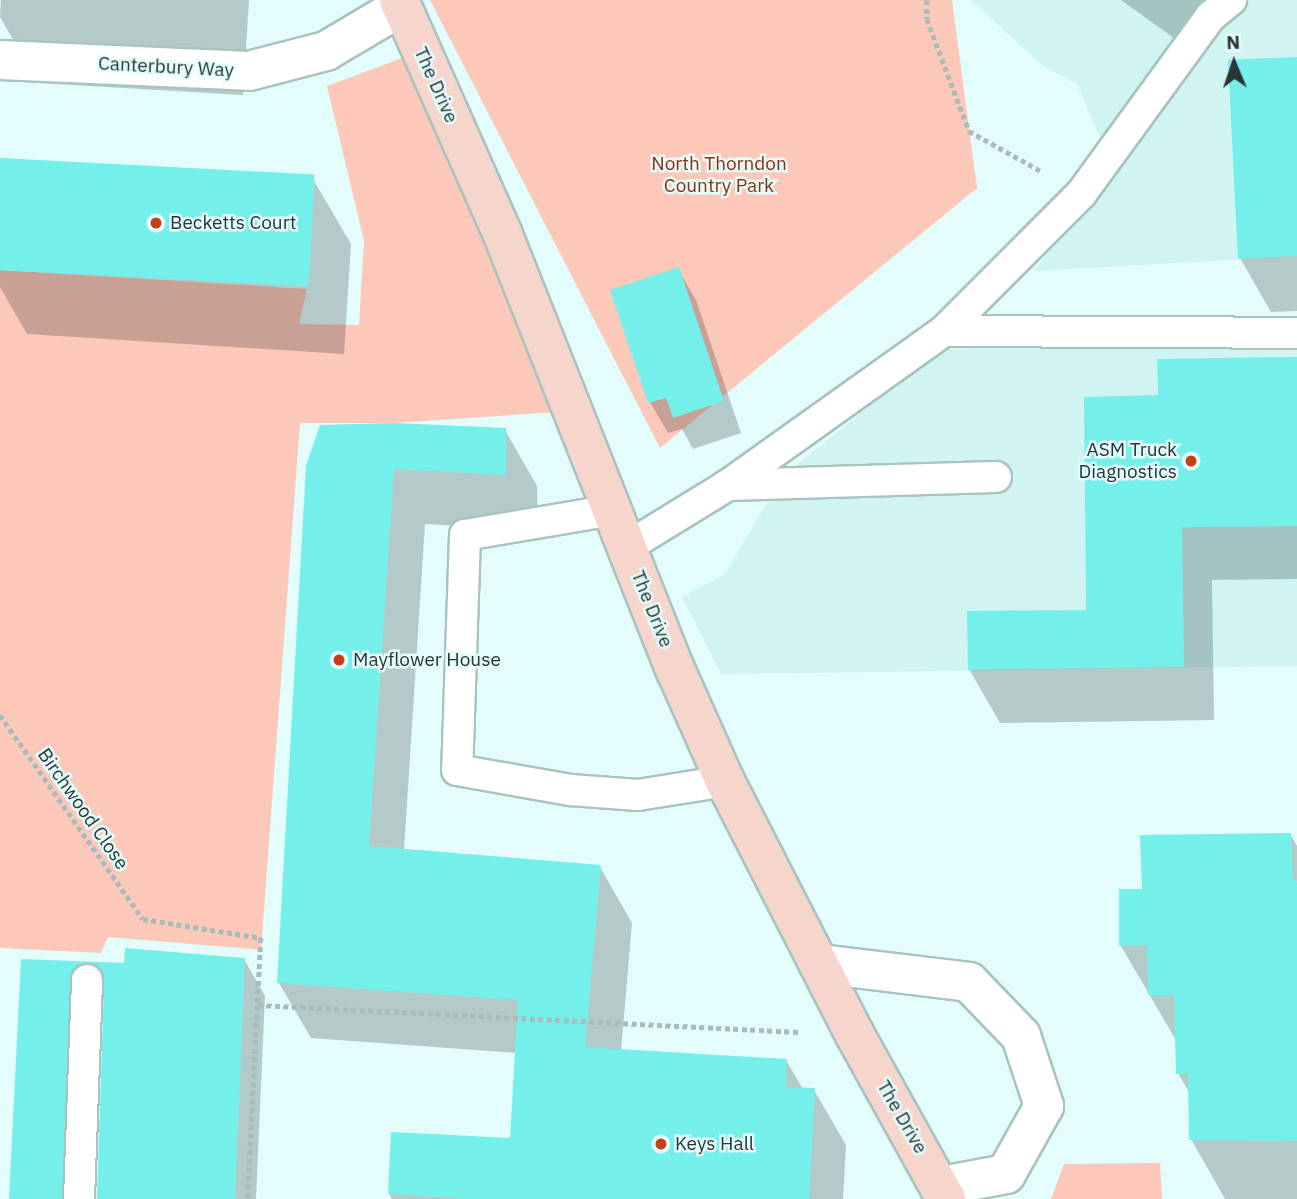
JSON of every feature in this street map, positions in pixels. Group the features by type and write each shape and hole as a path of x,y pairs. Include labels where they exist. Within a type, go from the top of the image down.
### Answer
{"street":[{"name":"Canterbury Way","path":"0,60 249,71 326,51 401,3"},
{"name":"The Drive","path":"401,3 503,235 627,547 725,781 855,1035 944,1193"},
{"path":"821,964 969,982 1021,1036 1044,1106 1006,1174 944,1193"}],"lane":[{"path":"627,547 728,485 944,331 1081,194 1211,16 1231,0"},
{"path":"944,331 1297,333"},
{"path":"728,485 996,477"},
{"path":"612,510 465,535 457,770 571,790 638,796 725,781"},
{"path":"79,1199 87,980"}],"path":[{"path":"927,0 927,19 969,131 1081,194"},
{"name":"Birchwood Close","path":"0,715 143,919 261,938 258,1005"},
{"path":"248,1199 258,1005 855,1035"}],"shaded area":[{"path":"971,0 1297,0 1297,256 1034,271 1113,168 1077,84 1043,66"},
{"path":"1297,345 1297,666 721,674 682,597 725,574 782,477 939,349"}],"green space":[{"name":"North Thorndon Country Park","path":"430,0 952,0 977,188 660,448"},
{"path":"421,51 573,411 394,423 300,423 261,950 108,937 101,953 0,948 0,270 307,289 299,324 359,325 364,241 327,86"},
{"path":"1160,1163 1162,1199 1051,1199 1064,1164"}],"building":[{"path":"1297,57 1297,256 1238,259 1228,60"},
{"name":"Becketts Court","path":"0,158 315,174 309,286 0,270"},
{"path":"679,267 724,401 673,418 666,398 648,403 610,290"},
{"name":"ASM Truck Diagnostics","path":"1297,357 1297,526 1182,527 1184,667 968,670 967,611 1086,610 1084,397 1158,395 1157,359"},
{"path":"394,423 506,428 506,475 394,469 369,846 601,865 585,1047 787,1059 786,1087 815,1088 809,1199 467,1199 388,1194 391,1132 510,1138 518,1000 277,983 306,466 320,425"},
{"path":"1291,833 1293,881 1297,881 1297,1141 1189,1140 1188,1074 1176,1074 1174,995 1148,995 1147,945 1119,946 1119,889 1142,889 1140,835"},
{"path":"125,948 245,958 235,1199 97,1199 104,981 97,966 87,963 73,970 70,979 62,1199 9,1199 21,959 124,963"}],"place":[{"name":"Becketts Court","path":"156,223"},
{"name":"ASM Truck Diagnostics","path":"1191,461"},
{"name":"Mayflower House","path":"339,660"},
{"name":"Keys Hall","path":"661,1144"}]}
